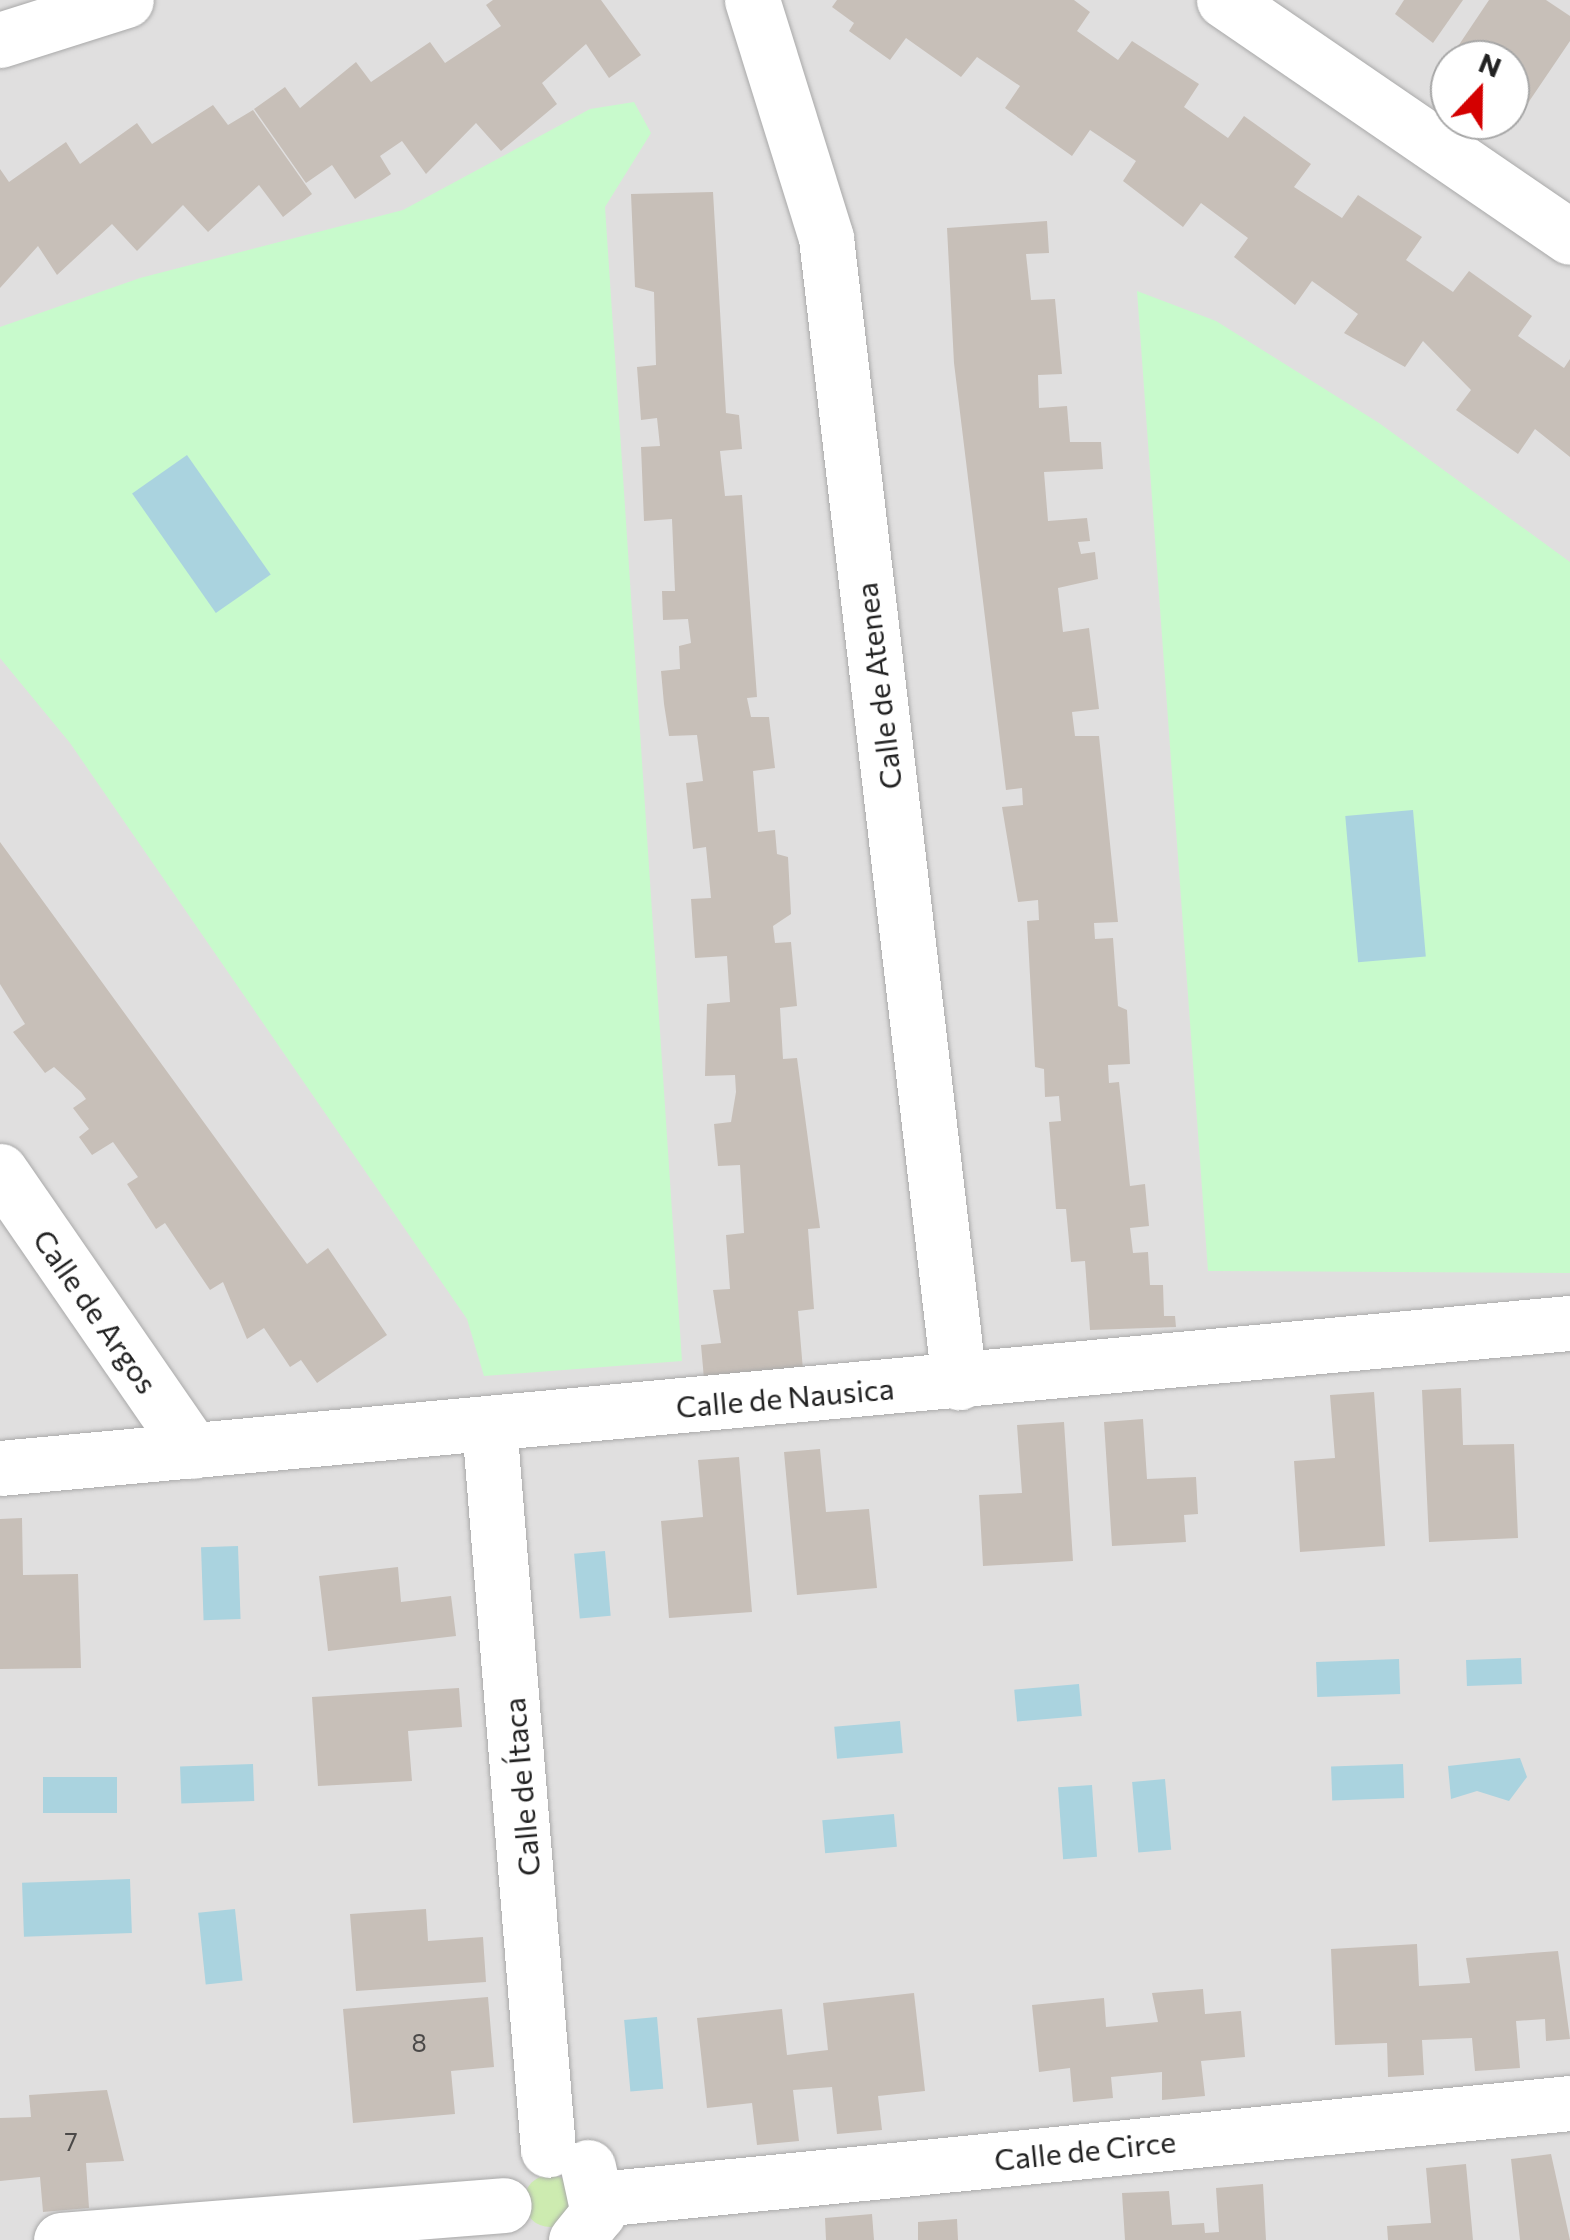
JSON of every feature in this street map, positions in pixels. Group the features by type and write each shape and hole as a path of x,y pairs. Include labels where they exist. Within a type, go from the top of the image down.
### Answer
{"street":[{"path":"0,40 126,0"},
{"name":"Calle de Atenea","path":"752,0 826,238 960,1382"},
{"path":"1224,0 1570,237"},
{"name":"Calle de Argos","path":"0,1171 193,1450"},
{"name":"Calle de Nausica","path":"0,1468 1570,1323"},
{"name":"Calle de Ítaca","path":"490,1424 548,2150"},
{"name":"Calle de Circe","path":"588,2220 1570,2103"},
{"path":"61,2240 517,2223 510,2175 548,2150 585,2163 588,2220"}],"shaded area":[{"path":"0,0 1570,0 1570,2240 0,2240"}],"green space":[{"path":"634,102 651,133 605,207 682,1361 484,1376 467,1319 70,743 0,658 0,327 140,278 403,210 590,109"},
{"path":"1137,291 1216,321 1379,423 1570,562 1570,1273 1208,1271"},
{"path":"550,2175 569,2182 576,2201 569,2220 550,2227 531,2220 524,2201 531,2182"}],"water":[{"path":"187,455 271,575 216,613 132,493"},
{"path":"1413,810 1426,956 1358,962 1345,816"},
{"path":"238,1546 241,1619 204,1620 201,1547"},
{"path":"605,1551 611,1616 580,1618 574,1554"},
{"path":"1521,1658 1522,1684 1467,1686 1466,1660"},
{"path":"1399,1659 1400,1694 1317,1697 1316,1662"},
{"path":"1079,1684 1082,1716 1017,1722 1014,1690"},
{"path":"900,1721 903,1753 837,1759 834,1727"},
{"path":"1520,1758 1527,1777 1509,1801 1477,1791 1451,1799 1448,1766"},
{"path":"253,1764 254,1801 181,1804 180,1767"},
{"path":"1403,1764 1404,1798 1332,1800 1331,1767"},
{"path":"43,1777 117,1777 117,1813 43,1813"},
{"path":"1165,1779 1171,1850 1138,1853 1132,1782"},
{"path":"1092,1785 1097,1857 1063,1859 1058,1787"},
{"path":"894,1814 897,1847 825,1853 822,1820"},
{"path":"130,1879 132,1933 24,1937 22,1883"},
{"path":"235,1909 243,1981 206,1984 198,1913"},
{"path":"657,2017 663,2089 630,2092 624,2020"}],"building":[{"path":"493,0 601,0 641,55 609,78 586,44 542,83 557,104 501,151 476,123 426,174 402,141 380,156 391,174 355,199 332,165 306,183 254,109 285,87 300,108 356,62 371,82 430,42 445,63 501,26 486,5"},
{"path":"837,0 1074,0 1090,12 1077,31 1118,60 1132,41 1199,84 1184,107 1228,138 1244,116 1311,164 1294,187 1342,218 1358,195 1422,237 1406,260 1453,292 1469,271 1532,316 1518,336 1564,368 1570,359 1570,457 1535,429 1518,454 1456,410 1471,390 1423,341 1405,367 1344,333 1358,314 1312,281 1295,305 1234,257 1248,238 1201,203 1183,227 1123,181 1136,161 1090,130 1072,156 1005,108 1020,86 977,57 961,77 906,38 890,60 849,31 854,23 832,7"},
{"path":"1404,0 1463,0 1435,40 1430,41 1395,14"},
{"path":"1489,0 1546,0 1570,16 1570,41 1530,100 1530,40 1462,40"},
{"path":"213,105 228,125 253,110 312,194 283,217 259,185 208,232 183,205 137,251 112,224 57,275 38,246 0,288 0,169 9,182 66,142 80,164 137,123 152,144"},
{"path":"713,192 726,413 739,415 742,449 720,451 725,496 742,495 757,697 747,698 751,717 769,717 775,768 753,771 758,832 775,830 777,854 788,857 791,914 773,926 775,943 791,942 797,1006 780,1008 783,1059 797,1058 820,1228 808,1229 814,1309 798,1311 803,1370 704,1379 701,1345 721,1343 713,1290 730,1289 726,1235 744,1233 740,1165 718,1166 714,1124 731,1122 735,1075 705,1076 707,1004 730,1002 727,956 695,958 691,899 711,898 706,847 693,849 686,783 703,781 697,735 669,736 664,704 661,671 680,669 679,646 691,643 688,619 663,620 662,591 675,591 672,519 644,521 641,447 660,446 657,418 641,420 637,367 656,365 654,292 635,287 631,194"},
{"path":"1047,221 1049,253 1026,254 1031,300 1055,299 1062,374 1038,375 1039,408 1067,406 1070,442 1101,442 1103,469 1044,472 1048,521 1087,518 1090,541 1078,542 1081,554 1095,552 1098,579 1058,588 1063,632 1089,628 1099,709 1072,712 1075,736 1099,736 1118,922 1094,923 1095,939 1113,938 1118,1006 1127,1010 1130,1064 1108,1065 1109,1083 1119,1082 1130,1186 1145,1184 1149,1226 1130,1228 1133,1253 1148,1252 1150,1285 1163,1285 1164,1316 1175,1316 1176,1327 1090,1330 1085,1261 1071,1262 1066,1209 1056,1209 1049,1122 1061,1121 1059,1096 1045,1097 1044,1069 1035,1067 1027,921 1039,920 1038,900 1018,902 1002,807 1023,805 1022,788 1006,790 954,363 947,228"},
{"path":"0,842 307,1264 328,1248 387,1335 317,1383 301,1360 290,1367 264,1328 247,1339 223,1282 210,1290 165,1223 156,1229 127,1184 138,1177 113,1142 92,1155 79,1137 89,1129 73,1108 86,1099 81,1092 54,1067 45,1073 13,1032 25,1024 0,984"},
{"path":"1461,1388 1463,1445 1514,1444 1518,1538 1429,1542 1422,1390"},
{"path":"1374,1392 1385,1546 1300,1552 1294,1461 1335,1458 1330,1395"},
{"path":"1143,1419 1147,1479 1196,1477 1198,1514 1184,1515 1186,1542 1112,1546 1104,1422"},
{"path":"1064,1422 1073,1561 983,1566 979,1495 1022,1493 1017,1425"},
{"path":"820,1449 826,1512 869,1509 877,1588 797,1595 784,1452"},
{"path":"739,1457 752,1612 669,1618 661,1521 703,1517 698,1460"},
{"path":"22,1518 23,1575 78,1574 81,1668 0,1669 0,1519"},
{"path":"398,1567 401,1602 451,1596 456,1636 328,1651 319,1576"},
{"path":"459,1688 462,1727 408,1731 412,1781 318,1786 312,1697"},
{"path":"426,1909 428,1941 483,1937 486,1982 356,1991 350,1914"},
{"path":"1417,1944 1419,1986 1470,1983 1466,1958 1558,1951 1570,2039 1546,2041 1545,2019 1516,2021 1520,2068 1475,2071 1472,2038 1422,2040 1424,2075 1388,2077 1387,2043 1335,2045 1331,1949"},
{"path":"1203,1989 1205,2014 1241,2011 1245,2057 1201,2061 1205,2096 1162,2100 1162,2072 1111,2077 1113,2098 1073,2102 1070,2068 1039,2072 1032,2005 1104,1998 1106,2027 1158,2022 1152,1993"},
{"path":"914,1993 925,2091 878,2096 882,2130 837,2134 832,2087 793,2090 799,2141 757,2145 752,2103 707,2108 697,2018 782,2009 787,2055 828,2050 823,2003"},
{"path":"488,1997 494,2067 451,2071 455,2114 353,2123 343,2009"},
{"path":"107,2090 124,2161 86,2163 89,2208 43,2212 40,2177 0,2181 0,2118 31,2117 29,2095"},
{"path":"1551,2154 1570,2240 1520,2240 1511,2159"},
{"path":"1466,2164 1473,2240 1388,2240 1387,2226 1431,2223 1426,2168"},
{"path":"1263,2184 1266,2240 1125,2240 1122,2193 1169,2191 1172,2225 1204,2223 1205,2233 1219,2232 1216,2188"},
{"path":"872,2214 874,2240 826,2240 825,2218"},
{"path":"957,2219 958,2240 918,2240 918,2222"}]}
